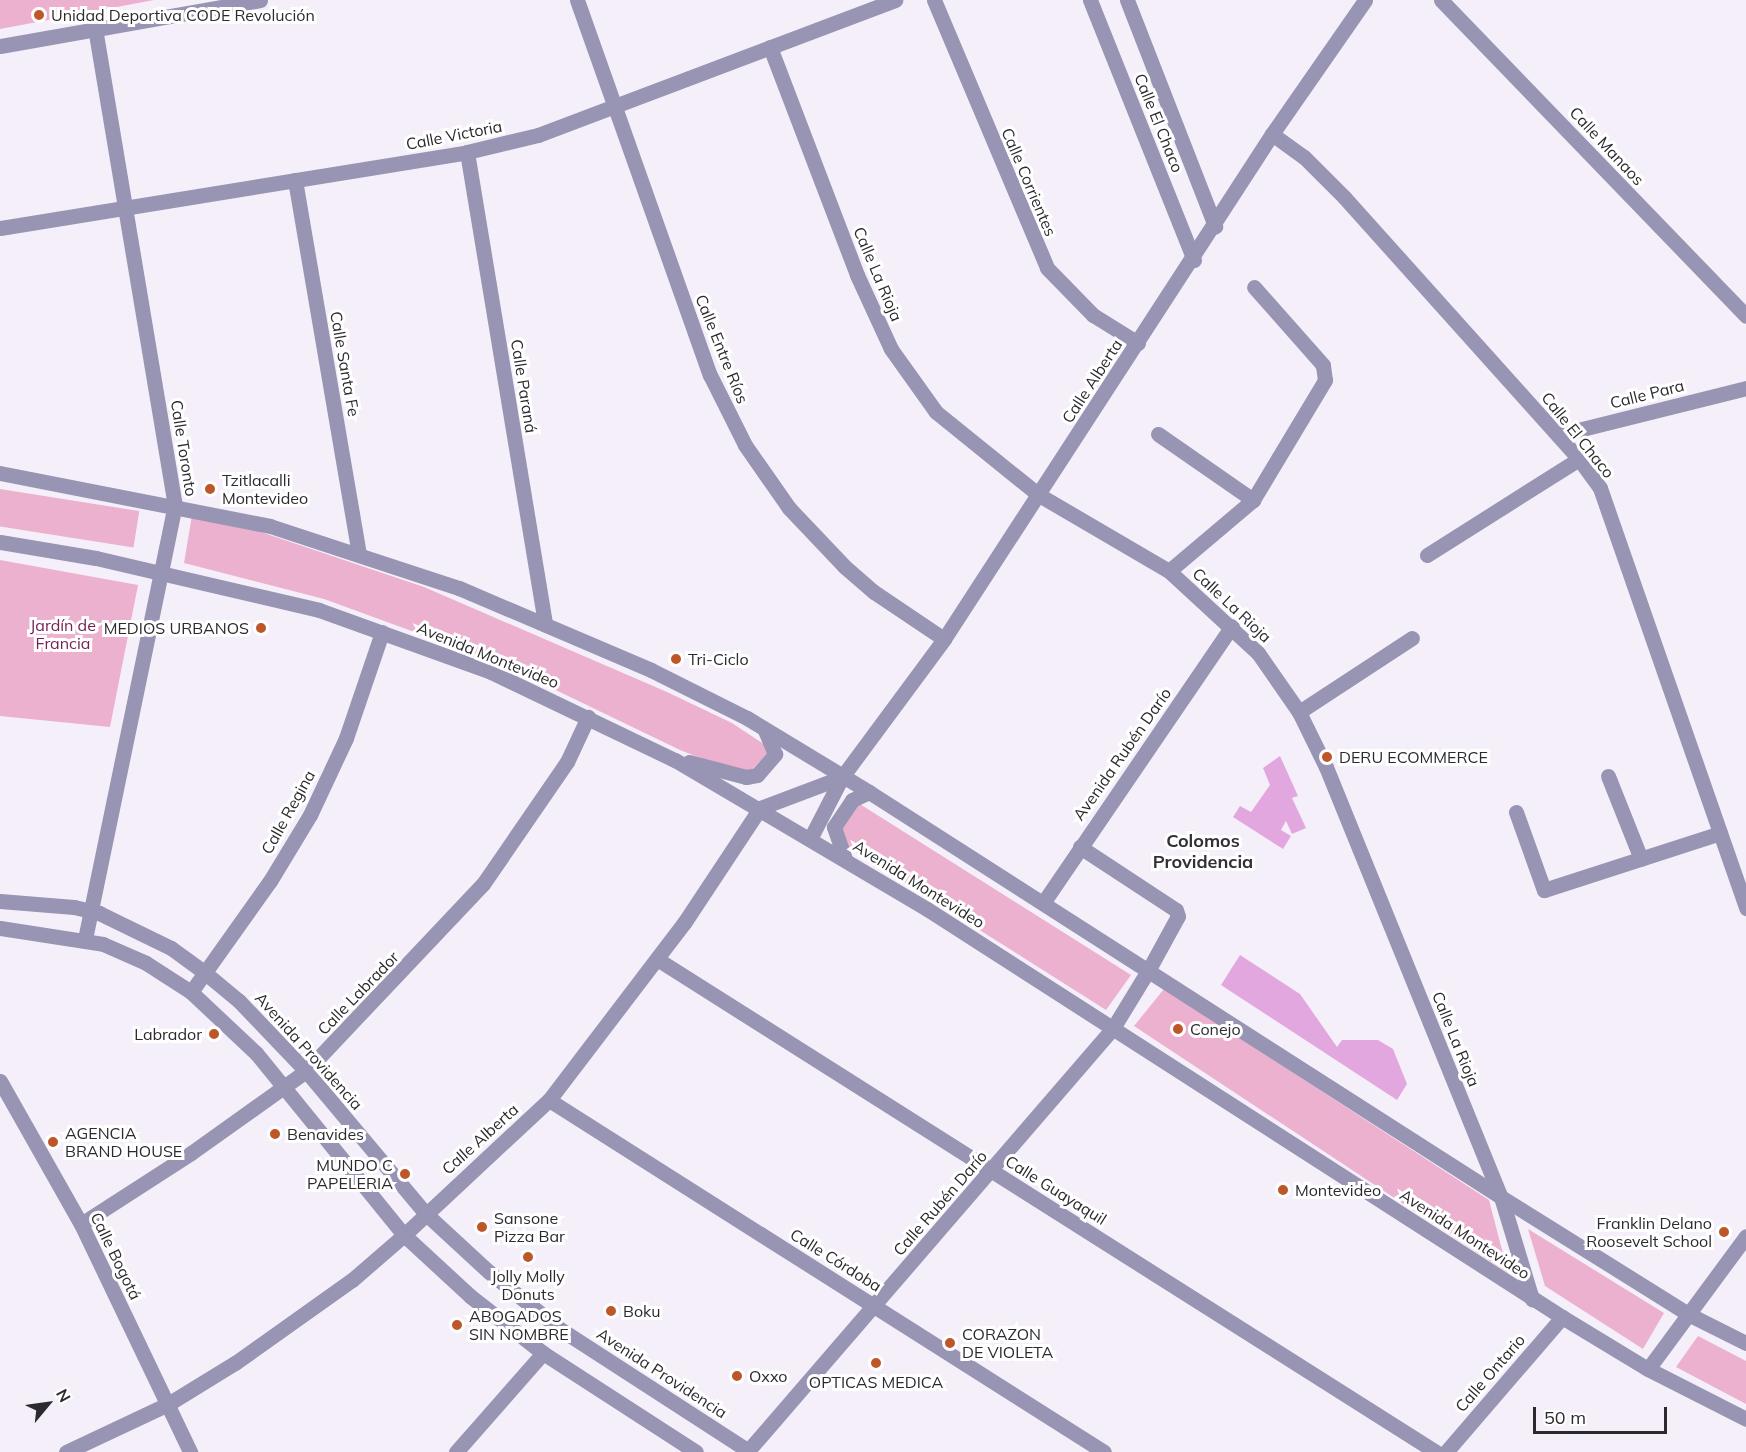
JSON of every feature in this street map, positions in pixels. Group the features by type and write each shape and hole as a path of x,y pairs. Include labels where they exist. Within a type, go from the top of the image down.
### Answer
{"street":[{"path":"0,46 260,0"},
{"name":"Calle Entre Ríos","path":"577,0 710,375 745,445 789,508 845,567 874,592 944,639"},
{"name":"Calle Victoria","path":"0,228 467,153 538,135 616,108 895,0"},
{"name":"Calle Corrientes","path":"934,0 1047,268 1086,309 1138,343"},
{"name":"Calle El Chaco","path":"1090,0 1194,260"},
{"name":"Calle El Chaco","path":"1127,0 1215,226"},
{"name":"Calle Alberta","path":"810,838 842,777 944,639 1194,260 1272,134 1365,0"},
{"name":"Calle Manaos","path":"1441,0 1746,316"},
{"name":"Calle Toronto","path":"85,939 175,506 128,209 95,30"},
{"name":"Calle La Rioja","path":"770,47 857,276 891,349 936,412 1039,495 1169,571 1232,626 1258,653 1299,712 1326,767 1501,1197 1532,1299"},
{"name":"Calle El Chaco","path":"1272,134 1304,157 1344,197 1579,459 1609,506 1720,833 1740,874 1746,908"},
{"name":"Calle Paraná","path":"467,153 545,625"},
{"name":"Calle Santa Fe","path":"295,180 359,554"},
{"path":"1169,571 1253,500 1327,372 1254,287"},
{"name":"Calle Para","path":"1558,435 1746,388"},
{"path":"1158,434 1253,500"},
{"path":"1427,555 1579,459"},
{"path":"0,473 270,526 459,588 651,670 765,730 869,792 1149,969 1501,1197 1688,1314 1746,1343"},
{"name":"Avenida Montevideo","path":"0,542 248,591 382,632 491,672 675,760 845,859 1113,1028 1532,1299 1648,1369 1746,1419"},
{"name":"Avenida Rubén Darío","path":"1043,903 1232,626"},
{"name":"Calle Regina","path":"191,992 270,881 310,815 346,738 382,632"},
{"path":"1299,712 1412,638"},
{"name":"Calle Labrador","path":"81,1224 285,1088 306,1071 483,884 567,762 588,717"},
{"path":"675,760 746,777 757,775 775,754 765,730"},
{"path":"1608,776 1641,859"},
{"path":"760,808 842,777"},
{"path":"845,859 834,827 852,800 869,792"},
{"name":"Calle Alberta","path":"66,1452 168,1404 291,1325 404,1235 549,1100 657,959 760,808"},
{"path":"1516,812 1544,890 1720,833"},
{"name":"Calle Rubén Darío","path":"748,1452 1113,1028 1149,969 1178,916 1176,910 1080,847"},
{"name":"Avenida Providencia","path":"0,901 90,911 123,922 204,972 239,1001 306,1071 425,1214 489,1272 560,1329 748,1452"},
{"path":"0,928 85,939 146,963 191,992 241,1038 285,1088 404,1235 470,1296 543,1353 696,1452"},
{"name":"Calle Guayaquil","path":"657,959 1436,1452"},
{"name":"Calle Bogotá","path":"0,1081 81,1224 190,1452"},
{"name":"Calle Córdoba","path":"549,1100 1104,1452"},
{"path":"1648,1369 1746,1236"},
{"name":"Calle Ontario","path":"1446,1452 1562,1317"},
{"path":"456,1452 543,1353"}],"green space":[{"name":"Unidad Deportiva CODE Revolución","path":"0,0 154,0 0,29"},
{"path":"0,489 139,511 133,548 0,526"},
{"path":"192,515 255,530 424,587 667,692 732,723 771,749 746,776 680,750 502,664 324,599 184,563"},
{"name":"Jardín de Francia","path":"0,560 138,585 110,727 0,716"},
{"path":"855,801 1131,975 1106,1010 845,845 841,832"},
{"path":"1164,989 1489,1200 1508,1273 1134,1026"},
{"path":"1528,1229 1664,1313 1643,1349 1545,1286"},
{"path":"1698,1336 1746,1361 1746,1404 1676,1367"}],"building":[{"path":"1280,756 1298,796 1292,798 1306,828 1292,834 1286,821 1281,830 1291,836 1283,849 1233,817 1240,806 1251,812 1270,785 1263,768"},
{"path":"1240,955 1300,994 1337,1047 1342,1040 1378,1040 1393,1049 1407,1084 1397,1100 1221,985"}],"place":[{"name":"Unidad Deportiva CODE Revolución","path":"39,15"},
{"name":"Tzitlacalli Montevideo","path":"210,489"},
{"name":"MEDIOS URBANOS","path":"261,628"},
{"name":"Tri-Ciclo","path":"676,659"},
{"name":"DERU ECOMMERCE","path":"1327,757"},
{"name":"Conejo","path":"1178,1029"},
{"name":"Labrador","path":"214,1034"},
{"name":"Benavides","path":"275,1134"},
{"name":"AGENCIA BRAND HOUSE","path":"53,1142"},
{"name":"MUNDO C PAPELERIA","path":"405,1174"},
{"name":"Montevideo","path":"1283,1190"},
{"name":"Sansone Pizza Bar","path":"482,1227"},
{"name":"Franklin Delano Roosevelt School","path":"1724,1232"},
{"name":"Jolly Molly Donuts","path":"528,1257"},
{"name":"Boku","path":"611,1311"},
{"name":"ABOGADOS SIN NOMBRE","path":"457,1325"},
{"name":"CORAZON DE VIOLETA","path":"950,1343"},
{"name":"OPTICAS MEDICA","path":"876,1363"},
{"name":"Oxxo","path":"737,1376"}],"district":[{"name":"Colomos Providencia","path":"1203,852"}]}
